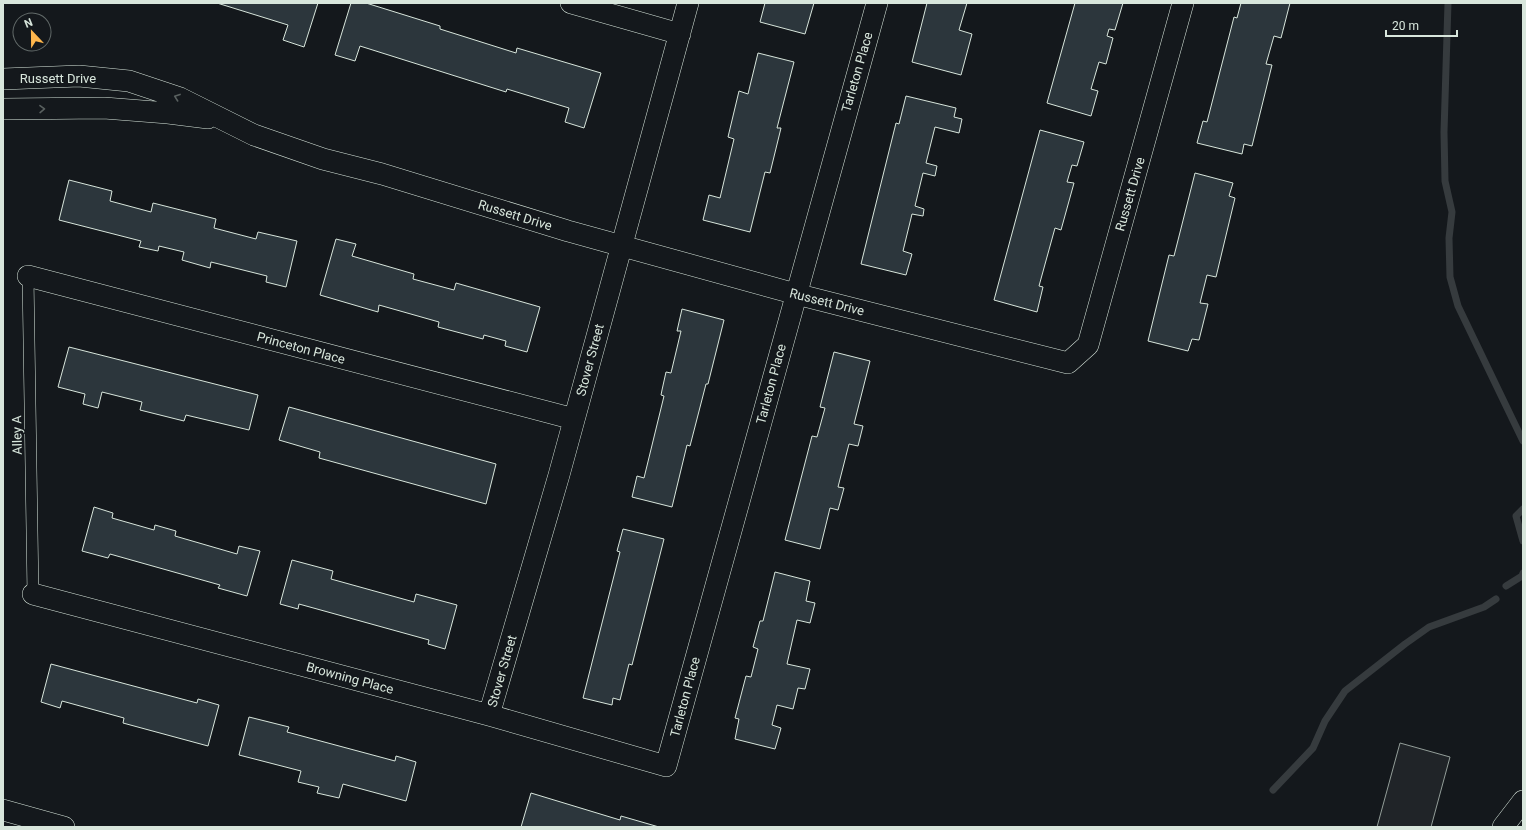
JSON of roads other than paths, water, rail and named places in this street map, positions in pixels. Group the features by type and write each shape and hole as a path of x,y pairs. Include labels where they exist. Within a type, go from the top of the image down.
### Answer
{"street":[{"path":"571,3 680,34"},
{"name":"Stover Street","path":"489,715 559,475 688,3"},
{"name":"Tarleton Place","path":"666,766 877,3"},
{"name":"Russett Drive","path":"3,79 79,76 129,81 180,98 254,135 324,159 382,174 621,246 796,294 1068,363 1088,345 1183,3"},
{"name":"Russett Drive","path":"3,109 104,108 168,113 224,120"},
{"name":"Princeton Place","path":"28,276 574,419"},
{"name":"Browning Place","path":"33,594 489,715 666,766"},
{"path":"1503,827 1523,801"},
{"path":"3,810 64,827"}],"lane":[{"name":"Alley A","path":"28,276 33,594"}],"waterway":[{"path":"1448,3 1444,132 1445,181 1452,212 1449,238 1450,277 1458,306 1523,441"},
{"path":"1523,509 1516,516 1523,541"},
{"path":"1506,586 1522,576 1523,573"},
{"path":"1273,790 1313,748 1325,721 1345,691 1429,627 1484,607 1496,599"}]}
